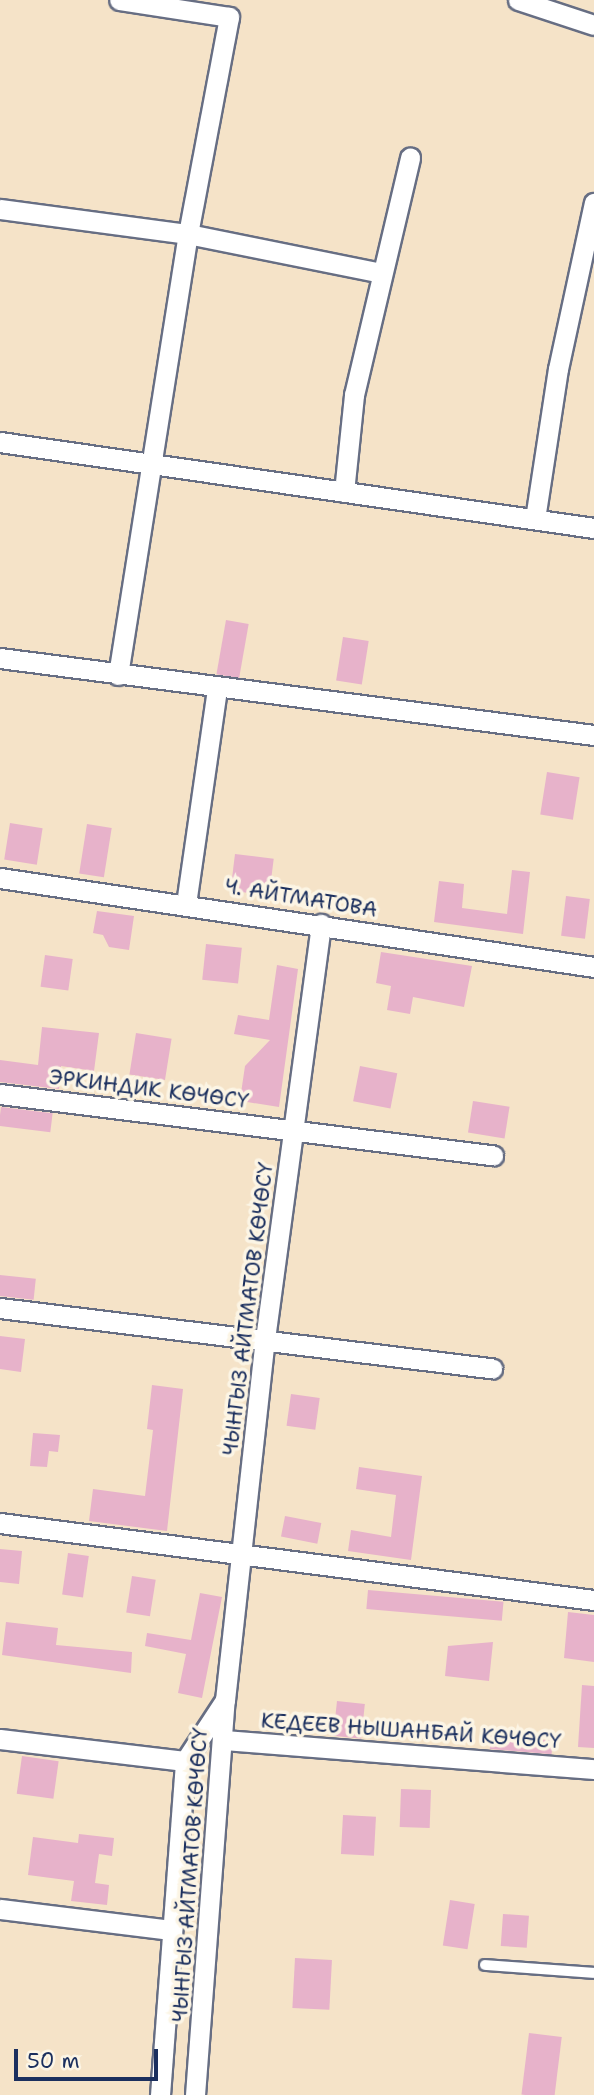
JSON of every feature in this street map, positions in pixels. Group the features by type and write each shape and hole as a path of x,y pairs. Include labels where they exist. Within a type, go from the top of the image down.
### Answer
{"street":[{"path":"118,675 188,234 229,17 120,0"},
{"path":"518,0 594,25"},
{"path":"344,492 354,396 410,158"},
{"path":"536,519 558,369 594,203"},
{"path":"0,209 188,234 382,273"},
{"path":"0,442 594,528"},
{"path":"0,658 217,689 594,734"},
{"path":"186,904 217,689"},
{"name":"Ч. АЙТМАТОВА","path":"0,878 594,967"},
{"name":"ЧЫНГЫЗ АЙТМАТОВ КӨЧӨСҮ","path":"195,2095 225,1700 265,1339 321,924"},
{"name":"ЭРКИНДИК КӨЧӨСҮ","path":"0,1094 493,1155"},
{"path":"0,1308 492,1368"},
{"path":"0,1522 594,1600"},
{"name":"ЧЫНГЫЗ АЙТМАТОВ КӨЧӨСҮ","path":"160,2095 186,1761 225,1700"},
{"path":"0,1740 186,1761"},
{"name":"КЕДЕЕВ НЫШАНБАЙ КӨЧӨСҮ","path":"224,1740 594,1769"},
{"path":"0,1909 172,1930"}],"lane":[{"path":"485,1965 594,1973"}],"building":[{"path":"226,620 249,624 239,678 216,674"},
{"path":"343,637 369,641 362,685 336,680"},
{"path":"547,772 580,777 573,820 540,814"},
{"path":"10,823 43,828 37,865 4,860"},
{"path":"87,824 112,828 104,877 79,873"},
{"path":"235,854 274,859 269,895 230,891"},
{"path":"512,870 530,872 523,934 434,922 439,881 464,884 462,908 507,914"},
{"path":"566,896 590,899 585,939 561,936"},
{"path":"97,911 134,916 129,950 109,947 103,935 93,933"},
{"path":"206,944 242,948 238,984 202,980"},
{"path":"381,952 472,966 464,1007 413,997 410,1014 387,1010 391,986 376,983"},
{"path":"45,955 73,959 68,991 41,987"},
{"path":"277,965 298,969 279,1107 247,1102 241,1093 245,1066 270,1040 234,1034 238,1015 269,1020"},
{"path":"42,1027 99,1033 94,1071 61,1066 59,1089 0,1082 0,1060 38,1065"},
{"path":"136,1033 172,1039 165,1080 129,1074"},
{"path":"360,1066 397,1073 390,1109 353,1101"},
{"path":"473,1101 510,1107 505,1138 468,1133"},
{"path":"1,1107 53,1113 50,1132 0,1126"},
{"path":"0,1275 36,1279 34,1300 0,1296"},
{"path":"0,1336 25,1339 21,1372 0,1369"},
{"path":"152,1385 183,1389 167,1531 89,1521 93,1489 145,1496 153,1430 147,1429"},
{"path":"291,1394 320,1398 315,1430 287,1426"},
{"path":"33,1433 60,1435 58,1452 49,1451 47,1467 30,1466"},
{"path":"359,1467 422,1476 411,1560 348,1551 351,1530 391,1537 396,1495 356,1489"},
{"path":"285,1516 321,1523 317,1544 281,1537"},
{"path":"0,1549 22,1551 19,1584 0,1582"},
{"path":"68,1553 89,1556 83,1598 62,1595"},
{"path":"132,1576 156,1580 150,1616 126,1613"},
{"path":"368,1590 503,1602 502,1621 366,1609"},
{"path":"200,1593 222,1597 202,1698 178,1693 186,1654 145,1646 147,1633 191,1640"},
{"path":"568,1612 594,1615 594,1662 564,1658"},
{"path":"6,1622 58,1628 56,1645 132,1652 131,1673 2,1655"},
{"path":"493,1642 489,1681 445,1676 448,1646"},
{"path":"582,1685 594,1686 594,1748 578,1747"},
{"path":"337,1701 365,1704 361,1739 333,1736"},
{"path":"491,1735 553,1740 552,1754 490,1749"},
{"path":"22,1756 59,1761 53,1799 17,1794"},
{"path":"401,1789 431,1790 430,1828 400,1827"},
{"path":"343,1815 376,1817 374,1856 341,1854"},
{"path":"79,1834 114,1838 112,1856 99,1854 95,1883 109,1885 107,1905 71,1901 74,1881 28,1875 33,1837 78,1843"},
{"path":"450,1900 475,1904 467,1949 443,1945"},
{"path":"503,1914 529,1916 527,1948 501,1946"},
{"path":"295,1958 332,1960 329,2010 292,2008"},
{"path":"529,2033 562,2037 555,2095 521,2095"}]}
